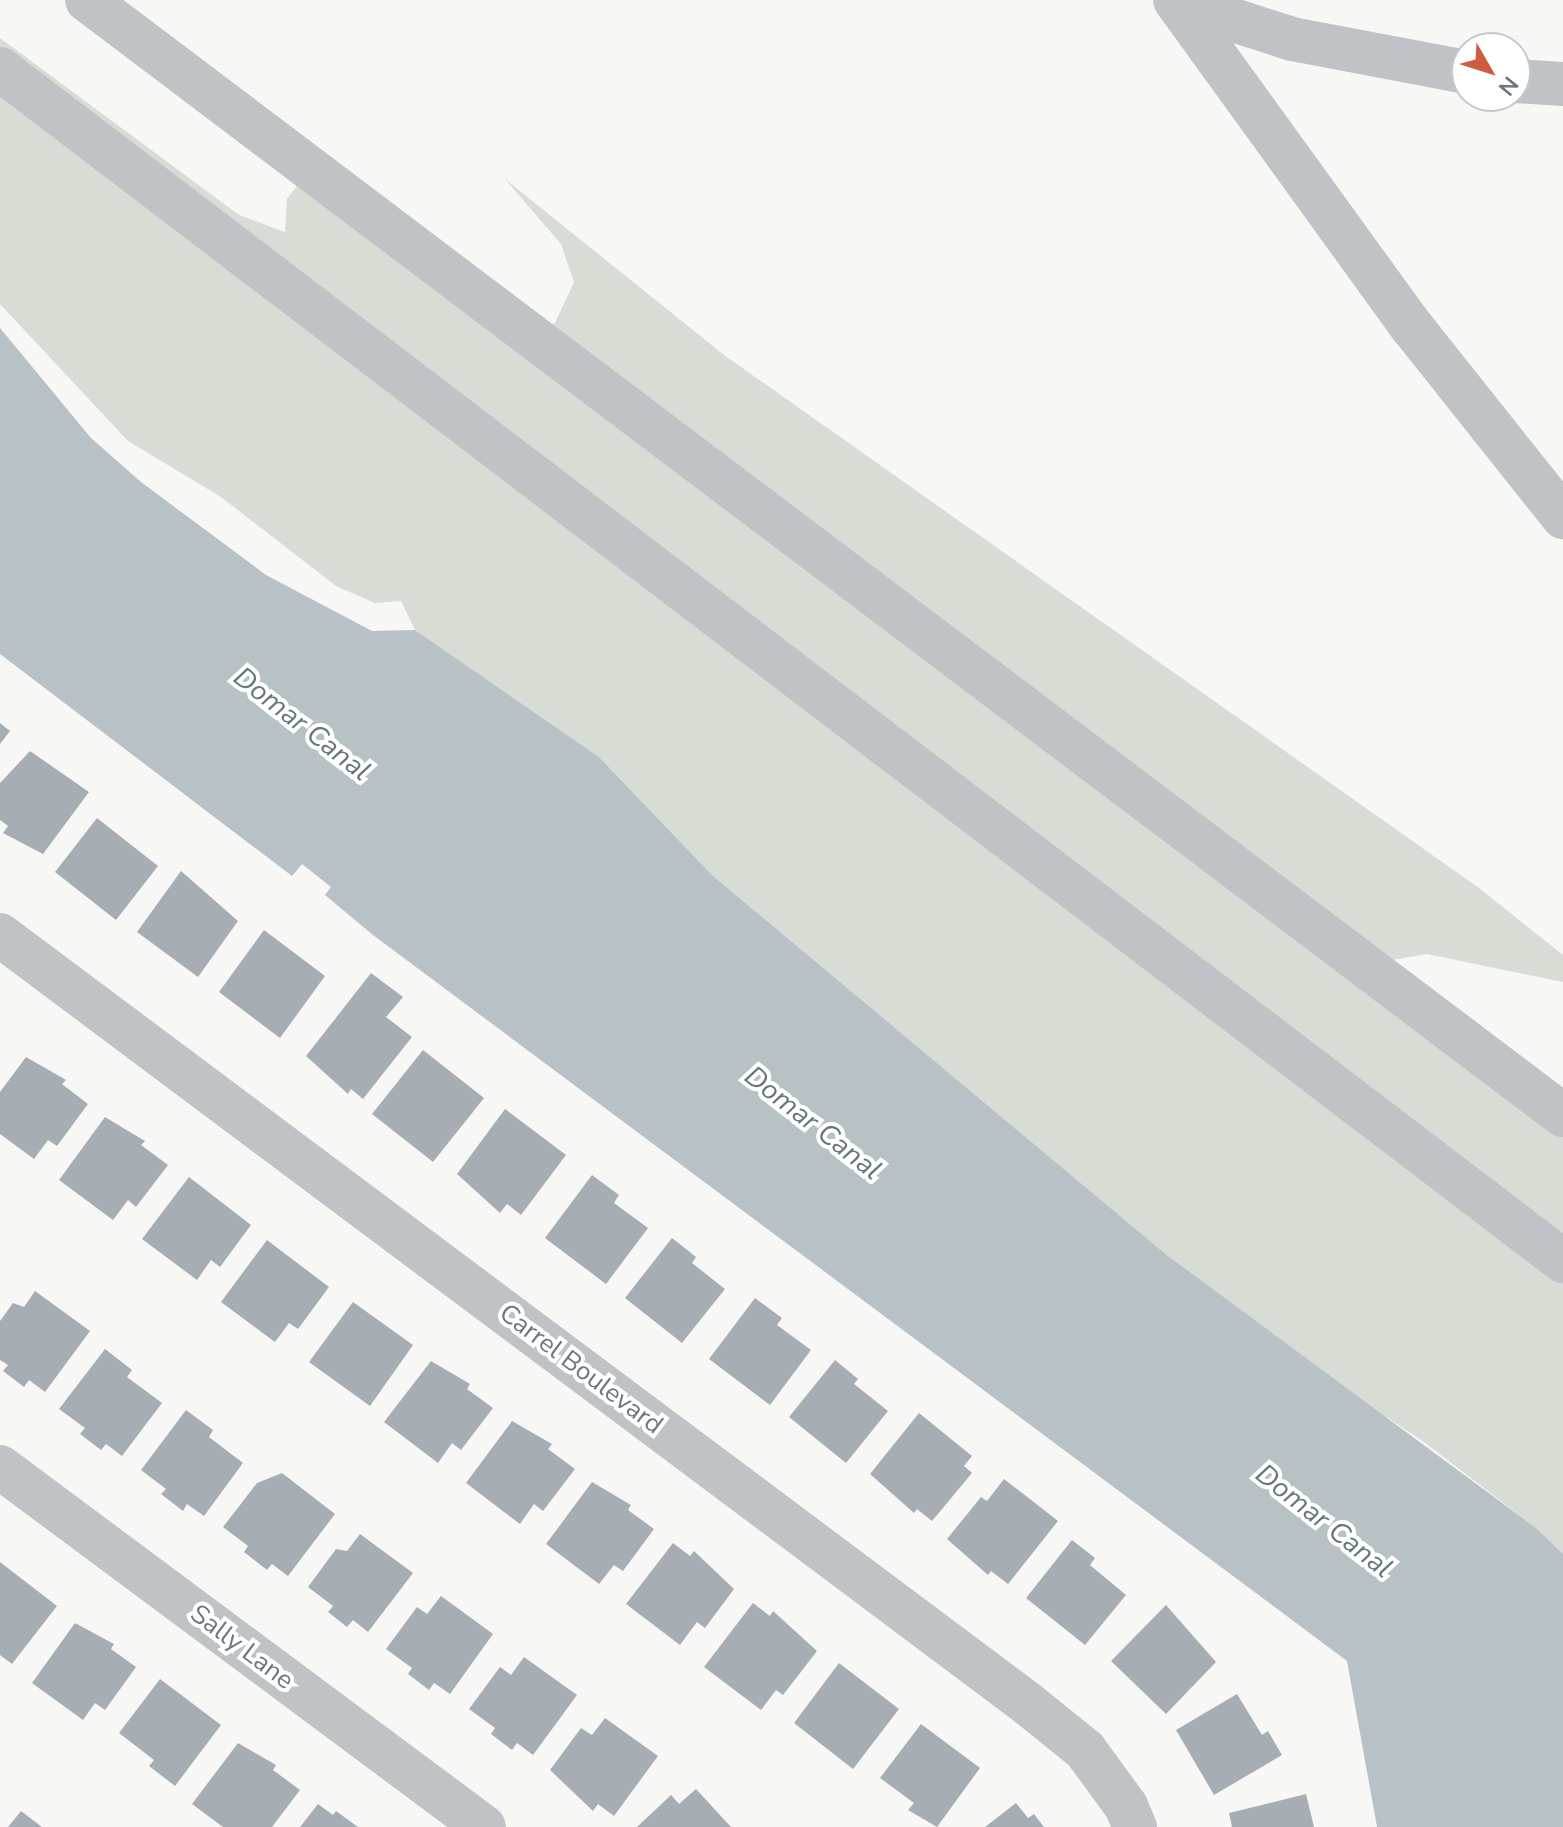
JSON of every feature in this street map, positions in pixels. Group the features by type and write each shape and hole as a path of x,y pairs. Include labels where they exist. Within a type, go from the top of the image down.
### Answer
{"street":[{"path":"87,0 1563,1115"},
{"path":"1176,1 1292,39 1451,69"},
{"path":"1176,1 1412,327 1563,517"},
{"path":"0,69 1563,1261"},
{"path":"1531,82 1563,84"},
{"name":"Carrel Boulevard","path":"0,935 1027,1703 1085,1750 1126,1806 1135,1827"},
{"name":"Sally Lane","path":"0,1467 484,1827"}],"shaded area":[{"path":"0,38 239,215 285,232 287,199 297,186 538,330 555,323 574,282 561,244 505,179 724,355 1479,888 1563,955 1563,982 1427,954 1350,967 1563,1128 1563,1554 1536,1528 1424,1442 1322,1374 1168,1256 712,875 599,757 415,630 401,601 375,603 336,586 221,497 128,441 0,304"}],"water":[{"name":"Domar Canal","path":"0,328 91,438 141,482 266,575 372,631 415,630 599,757 712,875 1168,1256 1536,1528 1563,1554 1563,1827 1377,1827 1347,1661 373,935 325,895 331,887 302,864 292,876 0,654"}],"building":[{"path":"0,723 10,731 0,744"},
{"path":"30,751 89,792 43,854 3,833 8,826 0,820 0,783"},
{"path":"97,818 158,866 116,920 55,872"},
{"path":"181,871 238,921 198,977 137,932"},
{"path":"264,930 325,976 280,1038 219,992"},
{"path":"371,973 403,997 386,1017 412,1037 363,1099 351,1089 348,1094 306,1056"},
{"path":"423,1050 484,1098 433,1162 372,1114"},
{"path":"26,1057 66,1080 62,1084 88,1104 57,1146 48,1140 34,1159 0,1134 0,1092"},
{"path":"505,1109 566,1155 521,1215 507,1204 500,1213 457,1174"},
{"path":"105,1117 145,1141 141,1145 168,1165 136,1207 128,1200 113,1220 59,1180"},
{"path":"592,1175 619,1195 614,1203 648,1228 606,1284 545,1238"},
{"path":"189,1177 251,1225 220,1267 211,1260 197,1280 142,1239"},
{"path":"672,1238 696,1257 692,1263 725,1289 682,1343 625,1298"},
{"path":"267,1240 329,1287 298,1329 289,1323 275,1342 221,1302"},
{"path":"35,1291 90,1331 45,1392 29,1380 24,1387 3,1371 8,1365 0,1360 0,1321 13,1303 24,1307"},
{"path":"755,1298 782,1318 777,1325 811,1350 770,1405 709,1359"},
{"path":"353,1302 413,1345 370,1406 309,1362"},
{"path":"105,1349 132,1370 127,1377 162,1403 122,1456 106,1444 101,1450 80,1434 85,1428 59,1409"},
{"path":"835,1360 858,1379 854,1384 888,1411 846,1463 789,1417"},
{"path":"431,1361 470,1384 467,1389 493,1408 461,1450 452,1443 438,1463 384,1422"},
{"path":"186,1410 213,1430 209,1437 243,1463 204,1516 187,1504 183,1511 161,1494 166,1489 141,1470"},
{"path":"919,1413 972,1456 964,1466 972,1473 932,1521 917,1509 914,1513 870,1474"},
{"path":"512,1421 552,1444 548,1449 575,1469 543,1511 534,1504 520,1524 466,1483"},
{"path":"282,1473 335,1514 288,1576 272,1564 267,1570 244,1552 248,1546 223,1527 257,1483"},
{"path":"1004,1479 1058,1521 1008,1584 991,1571 988,1575 947,1539 981,1497 987,1501"},
{"path":"592,1482 631,1505 628,1510 654,1529 623,1571 614,1565 599,1584 546,1544"},
{"path":"360,1534 413,1573 368,1632 353,1620 347,1627 328,1612 333,1606 308,1587 336,1549 347,1551"},
{"path":"1072,1540 1095,1558 1090,1565 1126,1595 1085,1645 1026,1598"},
{"path":"673,1543 690,1556 694,1551 734,1589 705,1628 697,1622 680,1645 626,1604"},
{"path":"0,1562 57,1606 12,1664 0,1655"},
{"path":"441,1596 493,1634 450,1694 434,1683 429,1690 408,1674 412,1668 386,1649 417,1607 427,1614"},
{"path":"753,1603 770,1616 773,1611 817,1651 783,1695 776,1690 761,1710 704,1667"},
{"path":"1166,1605 1216,1662 1166,1714 1111,1661"},
{"path":"75,1623 114,1644 111,1649 136,1667 105,1710 95,1703 83,1720 32,1683"},
{"path":"524,1657 577,1695 533,1755 517,1743 512,1750 491,1734 495,1728 469,1709 500,1667 511,1675"},
{"path":"839,1663 899,1709 853,1769 794,1723"},
{"path":"160,1679 221,1725 175,1786 149,1766 154,1760 119,1733"},
{"path":"1237,1694 1262,1735 1268,1731 1282,1755 1214,1795 1176,1730"},
{"path":"605,1718 658,1756 614,1816 598,1804 593,1811 550,1770 581,1728 592,1735"},
{"path":"921,1724 980,1768 937,1827 908,1810 914,1803 880,1778"},
{"path":"238,1743 276,1765 273,1770 300,1790 272,1827 223,1827 192,1804"},
{"path":"696,1789 731,1827 637,1827 671,1795 679,1804"},
{"path":"1306,1794 1314,1827 1232,1827 1229,1813"},
{"path":"1016,1803 1028,1818 1034,1814 1044,1827 985,1827"},
{"path":"318,1804 333,1815 336,1811 358,1827 300,1827"},
{"path":"21,1811 42,1827 8,1827"}]}
